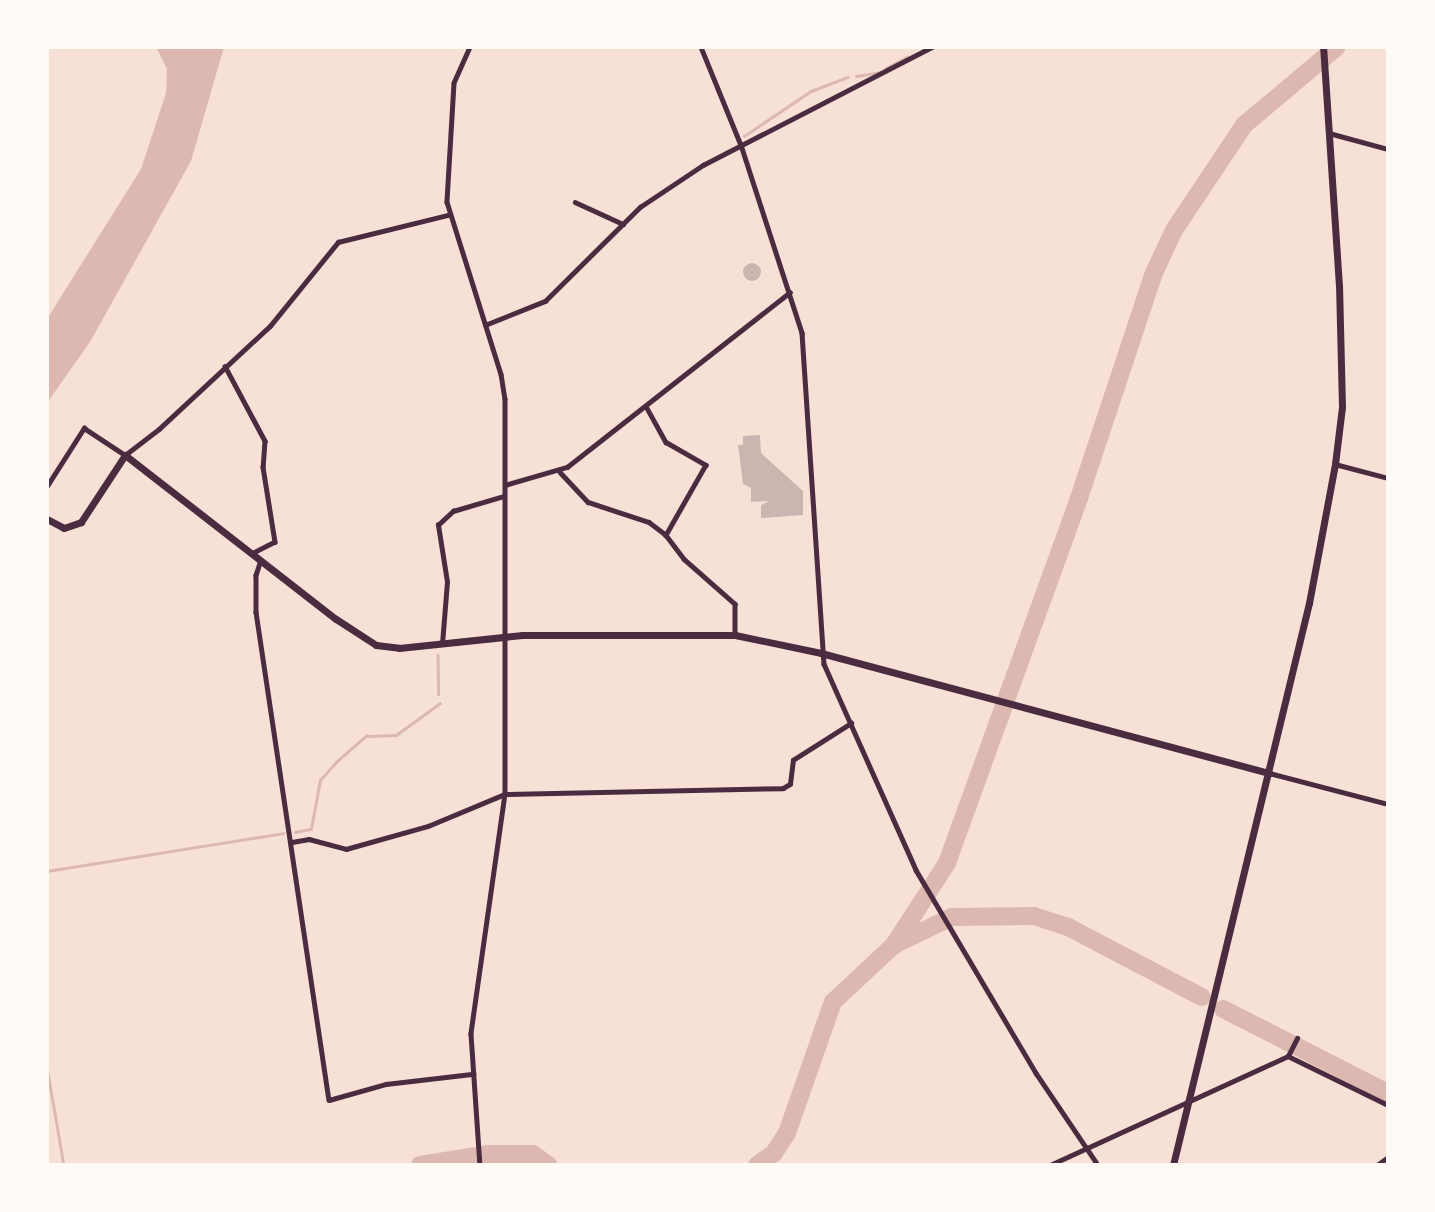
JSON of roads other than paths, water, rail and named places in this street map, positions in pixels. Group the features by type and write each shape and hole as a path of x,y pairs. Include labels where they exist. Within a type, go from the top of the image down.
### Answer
{"main road":[{"path":"1173,1165 1309,603 1335,464 1342,407 1323,48"},
{"path":"47,519 64,527 80,522 125,454 367,641 387,648 507,637 616,632 735,635 821,653 1269,773"}],"street":[{"path":"470,47 459,67 453,94 448,215 505,390 505,794 472,1004 473,1074 480,1165"},
{"path":"701,47 741,145 790,292 805,348 821,653 926,886 1098,1165"},
{"path":"485,325 545,301 649,200 741,145 932,47"},
{"path":"1328,133 1388,149"},
{"path":"575,202 623,224"},
{"path":"47,486 84,428 125,454 290,305 338,242 448,215"},
{"path":"505,485 559,472 647,408 790,292"},
{"path":"225,366 265,441 262,467 275,542 253,553"},
{"path":"647,408 666,442 706,465 666,535"},
{"path":"1335,464 1388,478"},
{"path":"559,472 589,502 649,522 666,535 684,559 735,604 735,635"},
{"path":"442,644 447,582 438,525 462,507 504,496"},
{"path":"261,560 256,575 256,612 329,1100 386,1084 473,1074"},
{"path":"292,842 309,839 346,849 428,826 505,794 783,788 790,784 793,760 851,723"},
{"path":"1269,773 1388,804"},
{"path":"1050,1165 1087,1151 1289,1053 1296,1040"},
{"path":"1289,1053 1388,1105"},
{"path":"1377,1165 1388,1157"}],"waterway":[{"path":"894,945 947,863 1079,498 1154,273 1174,230 1244,125 1337,47"},
{"path":"886,68 907,57"},
{"path":"856,76 880,72"},
{"path":"744,136 811,91 847,77"},
{"path":"438,655 439,694"},
{"path":"295,832 311,829 320,780 336,762 366,736 396,735 440,703"},
{"path":"47,871 283,833"},
{"path":"757,1165 774,1153 787,1133 833,1002 894,945 952,917 1034,916 1068,927 1202,997"},
{"path":"1223,1009 1388,1093"},
{"path":"47,1067 64,1165"},
{"path":"420,1165 489,1154 533,1154 548,1165"}]}
